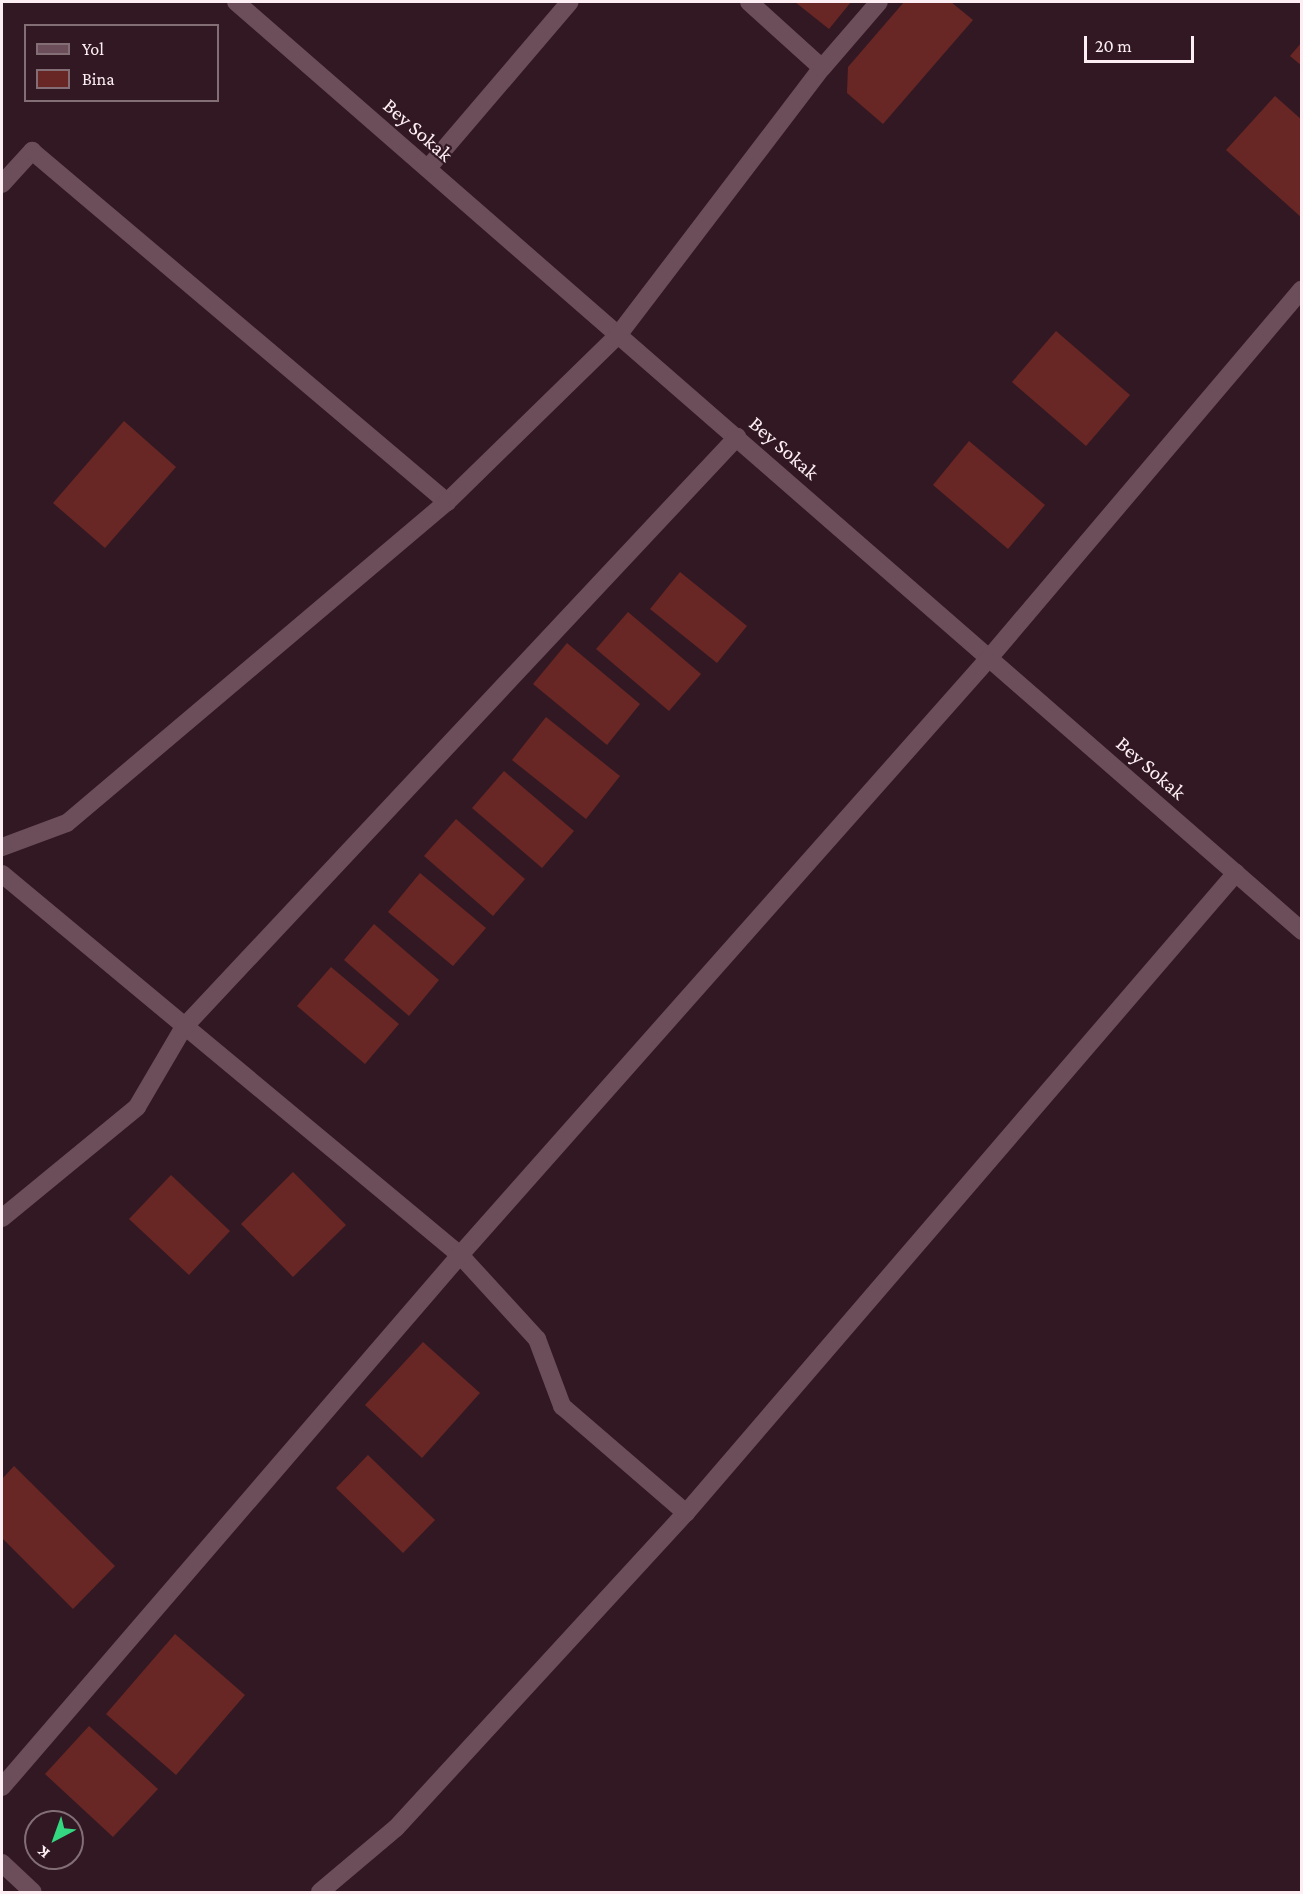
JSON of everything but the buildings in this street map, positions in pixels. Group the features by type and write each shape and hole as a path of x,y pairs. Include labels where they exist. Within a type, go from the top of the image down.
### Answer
{"street":[{"name":"Bey Sokak","path":"236,2 1302,931"},
{"path":"428,168 570,2"},
{"path":"749,2 822,68"},
{"path":"2,847 67,823 447,502 619,334 822,68 879,2"},
{"path":"2,184 32,151 447,502"},
{"path":"2,1787 460,1255 990,657 1302,289"},
{"path":"2,1218 137,1107 184,1027 737,437"},
{"path":"320,1893 396,1828 686,1514 1236,873"},
{"path":"2,874 460,1255 537,1340 562,1406 686,1514"},
{"path":"2,1863 33,1893"}]}
